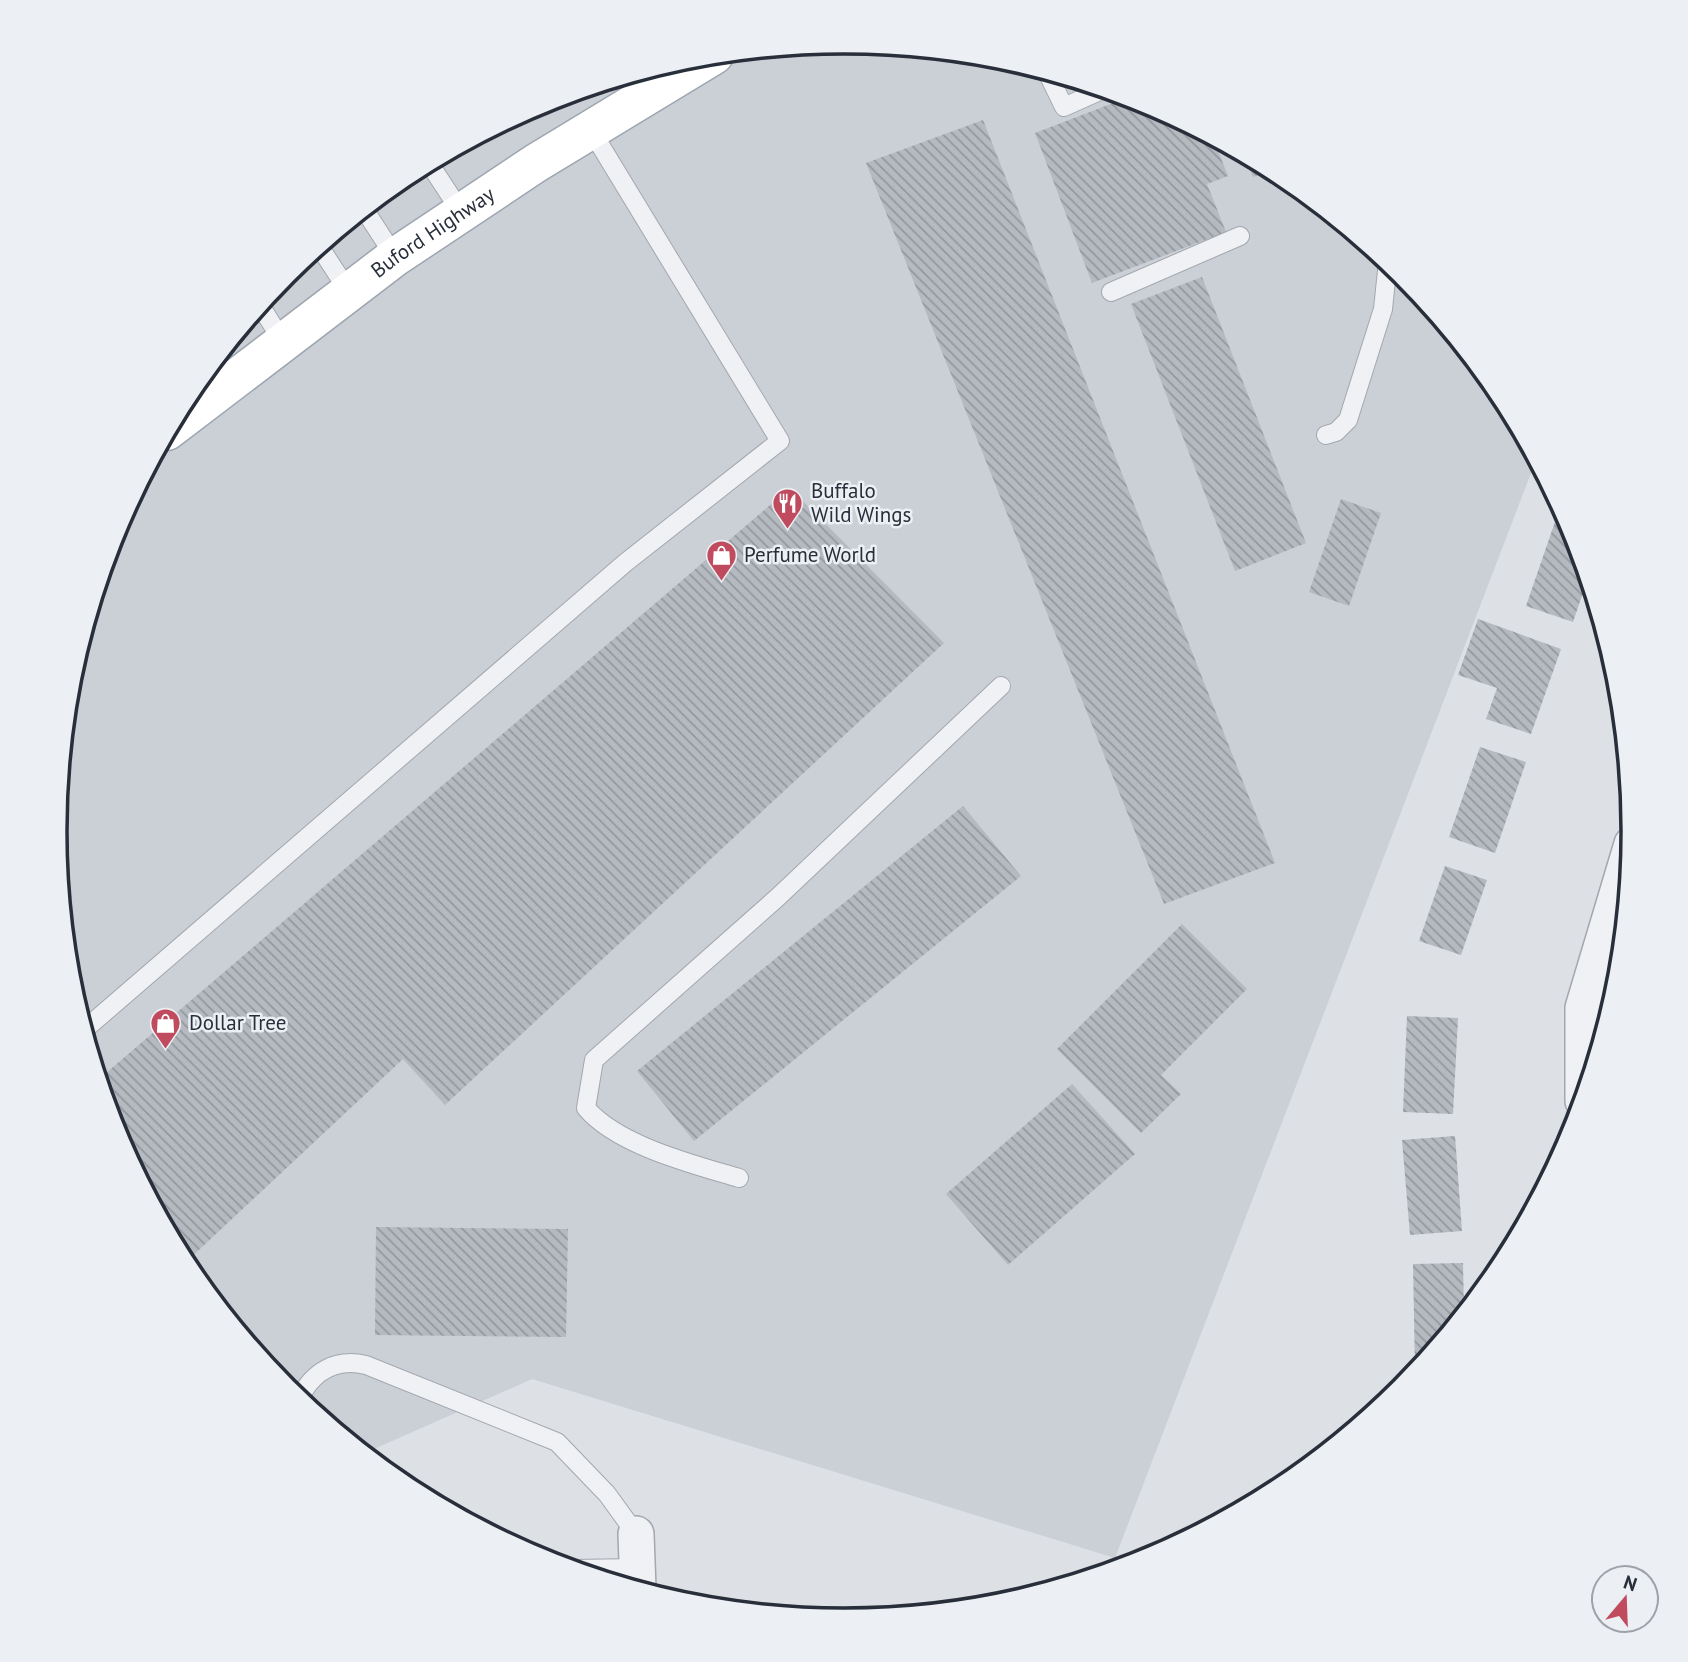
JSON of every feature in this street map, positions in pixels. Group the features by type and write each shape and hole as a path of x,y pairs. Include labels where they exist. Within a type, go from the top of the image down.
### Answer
{"main road":[{"name":"Buford Highway","path":"205,389 219,374 283,342 395,257 461,212 690,69"}],"street":[{"path":"1583,1070 1583,1008 1618,890"}],"lane":[{"path":"1052,83 1064,107 1092,94"},
{"path":"92,1023 625,563 780,441 591,130"},
{"path":"434,171 461,212"},
{"path":"370,216 395,257"},
{"path":"1111,292 1240,236"},
{"path":"324,255 349,292"},
{"path":"1326,435 1336,432 1348,420 1383,309 1386,276"},
{"path":"265,313 283,342"},
{"path":"739,1178 637,1142 595,1119 586,1108 594,1059 778,897 1001,687"},
{"path":"306,1391 325,1368 349,1361 557,1442 607,1493 637,1564 595,1567"}],"shaded area":[{"path":"844,54 945,61 996,69 1094,95 1188,134 1232,158 1317,215 1393,282 1460,358 1490,399 1532,470 1115,1558 532,1379 374,1449 295,1380 228,1304 171,1219 126,1128 108,1081 82,983 69,882 69,780 82,679 108,581 147,487 171,443 198,399 260,319 332,247 371,215 412,185 500,134 594,95 643,81 692,69 793,56"}],"building":[{"path":"1114,103 1188,134 1218,150 1228,176 1207,184 1226,232 1092,283 1035,133"},
{"path":"983,120 1275,863 1164,904 866,163"},
{"path":"1202,277 1306,543 1235,571 1131,304"},
{"path":"790,488 944,643 445,1105 403,1059 193,1255 147,1175 106,1073"},
{"path":"1341,499 1381,513 1349,606 1309,592"},
{"path":"1556,520 1583,592 1573,622 1526,606"},
{"path":"1478,619 1561,649 1531,734 1486,719 1497,688 1458,675"},
{"path":"1480,747 1526,762 1495,853 1449,837"},
{"path":"963,806 1021,876 694,1141 637,1071"},
{"path":"1445,866 1487,880 1461,955 1419,941"},
{"path":"1182,924 1247,989 1161,1075 1181,1094 1141,1133 1057,1049"},
{"path":"1407,1016 1458,1018 1453,1114 1403,1112"},
{"path":"1072,1084 1135,1154 1008,1265 946,1194"},
{"path":"1455,1136 1462,1231 1410,1235 1402,1140"},
{"path":"376,1227 568,1229 566,1337 375,1335"},
{"path":"1463,1263 1464,1299 1415,1357 1413,1264"}],"place":[{"name":"Buffalo Wild Wings","path":"788,530"},
{"name":"Perfume World","path":"721,582"},
{"name":"Dollar Tree","path":"166,1050"}]}
